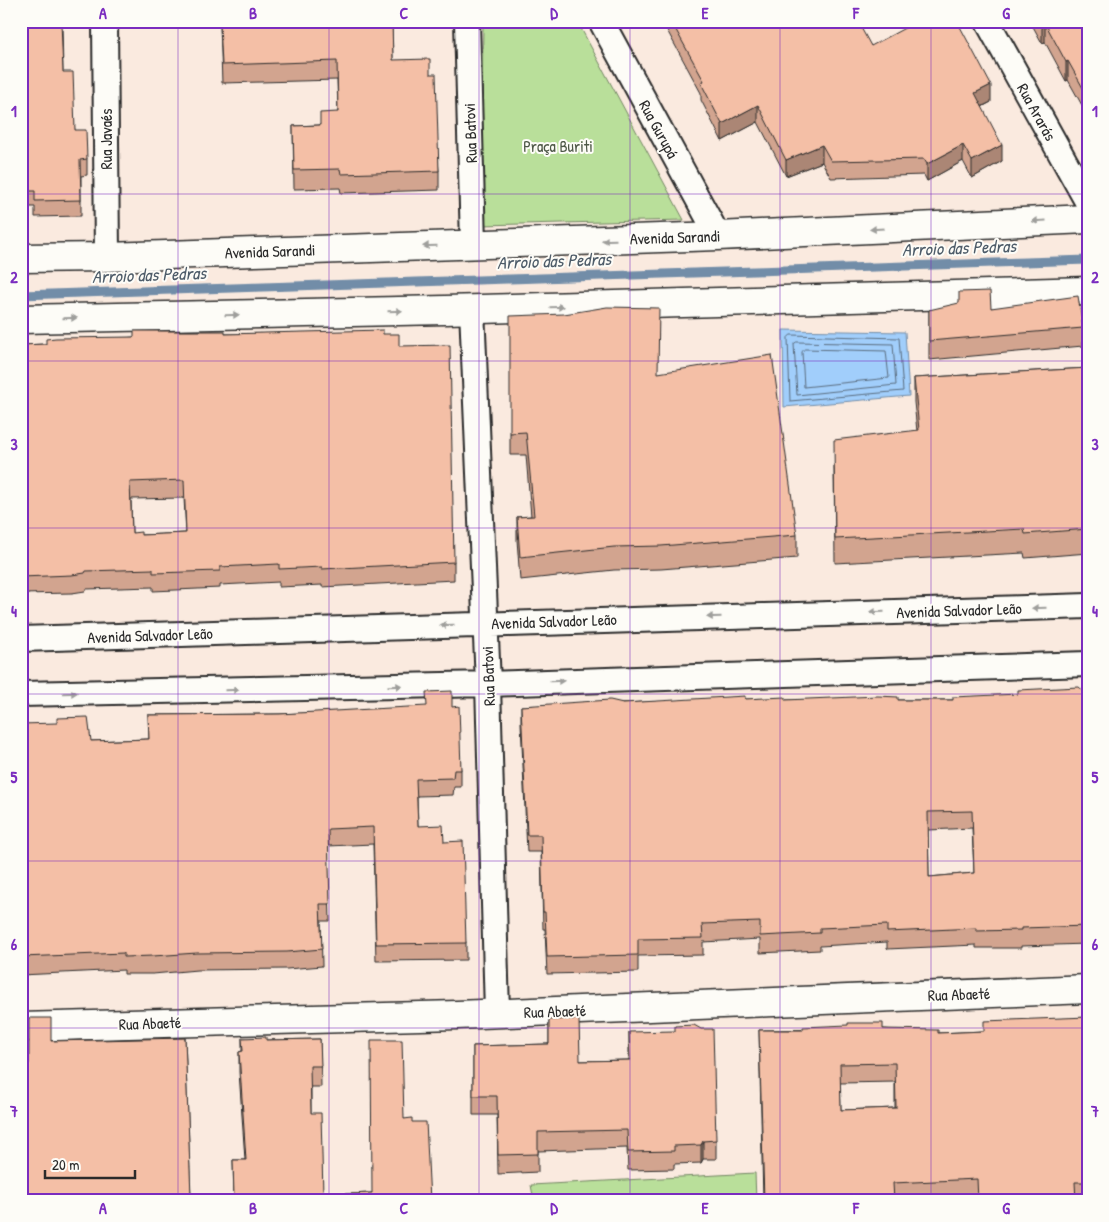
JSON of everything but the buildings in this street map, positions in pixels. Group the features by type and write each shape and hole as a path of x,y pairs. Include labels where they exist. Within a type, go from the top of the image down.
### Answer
{"street":[{"name":"Rua Javaés","path":"105,21 107,257"},
{"name":"Rua Batovi","path":"467,21 473,244"},
{"name":"Rua Gurupá","path":"601,21 718,236"},
{"name":"Rua Ararás","path":"987,21 1088,203"},
{"name":"Avenida Sarandi","path":"21,258 107,257 718,236 1088,219"},
{"path":"21,319 1088,292"},
{"name":"Rua Batovi","path":"472,309 486,623 497,1013"},
{"name":"Avenida Salvador Leão","path":"21,639 486,623 1088,606"},
{"path":"21,694 488,684 1088,664"},
{"name":"Rua Abaeté","path":"21,1027 497,1013 1088,989"}],"green space":[{"name":"Praça Buriti","path":"483,21 577,21 684,220 481,225"},
{"path":"755,1173 756,1201 534,1201 531,1185"}],"water":[{"path":"783,330 905,332 909,396 784,407"}],"waterway":[{"name":"Arroio das Pedras","path":"21,295 1088,260"}]}
